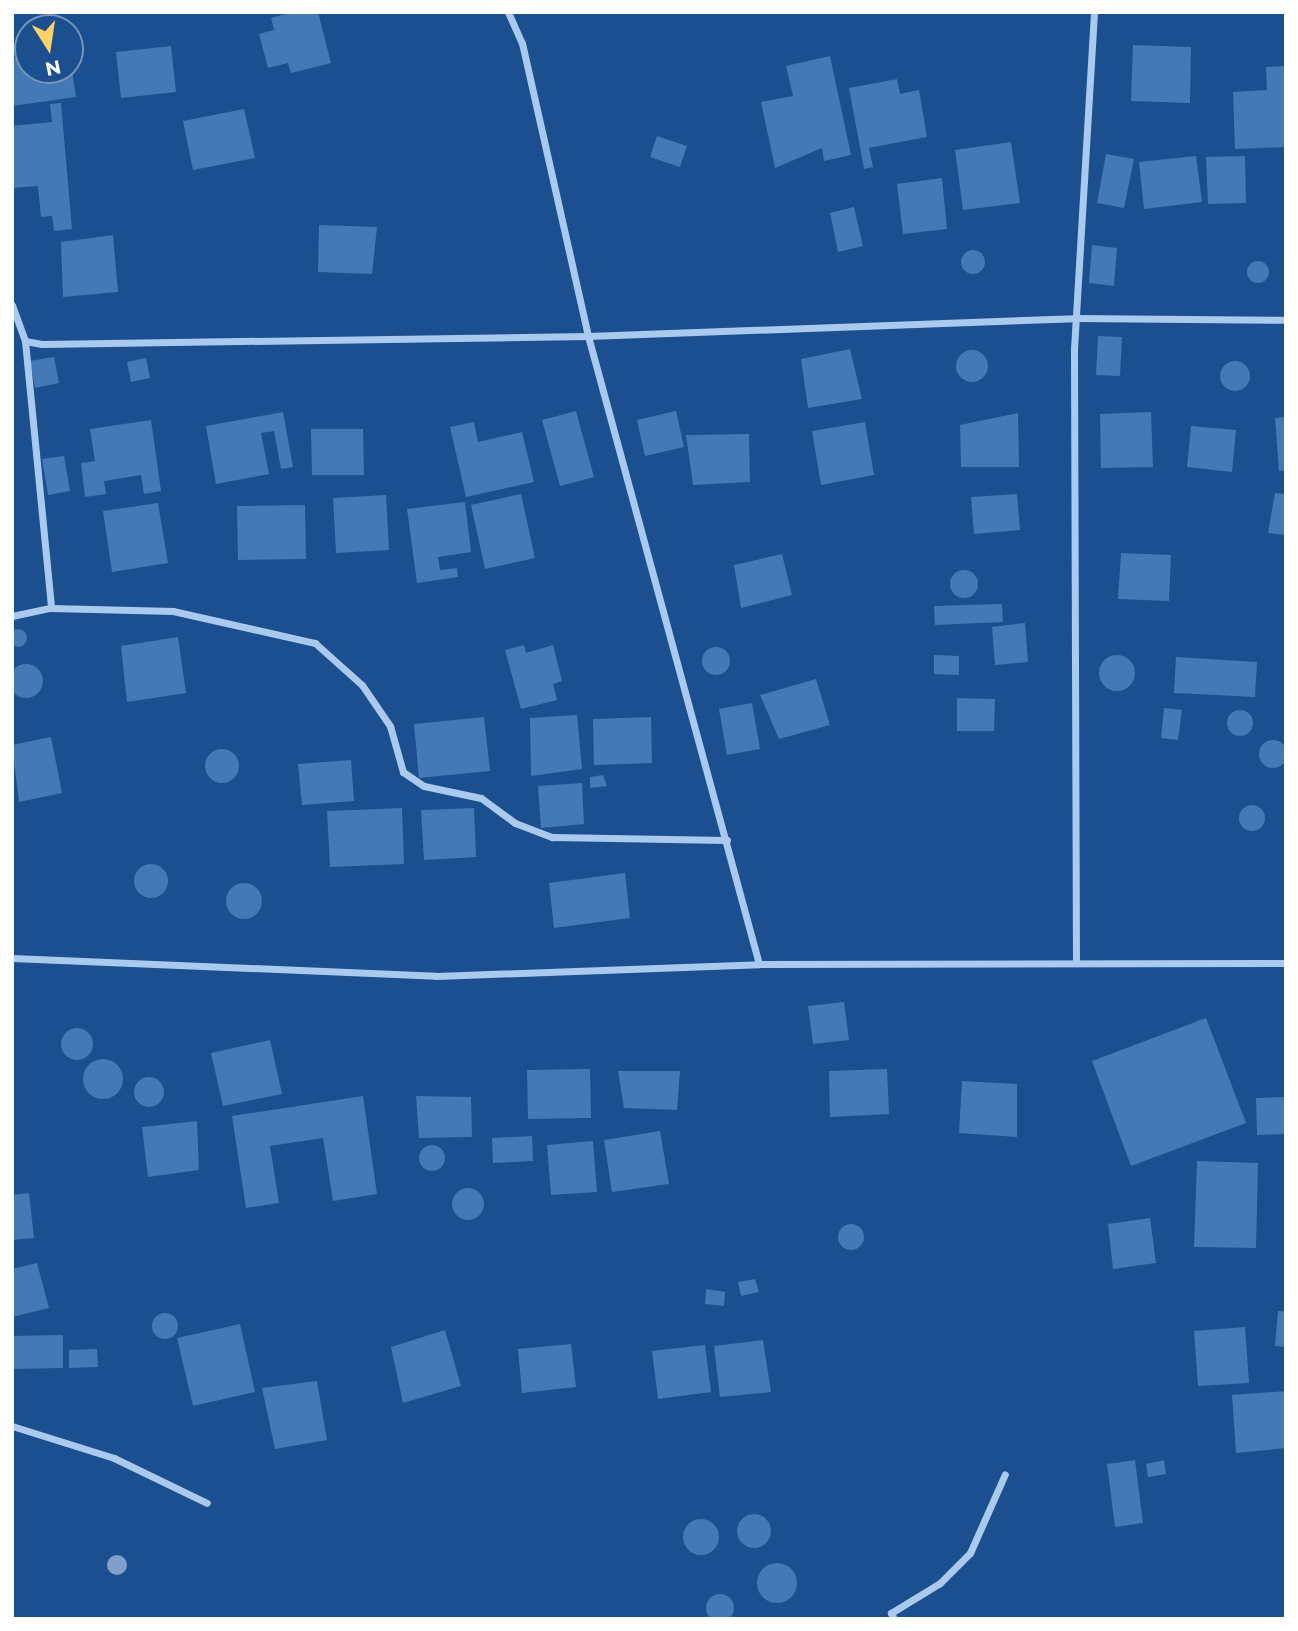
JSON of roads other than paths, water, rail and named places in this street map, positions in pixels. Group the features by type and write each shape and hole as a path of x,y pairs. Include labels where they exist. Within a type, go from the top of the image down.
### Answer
{"street":[{"path":"508,12 550,157 588,337 759,964"},
{"path":"1076,963 1075,318 1094,12"},
{"path":"12,305 25,341 51,608"},
{"path":"25,341 588,337 1075,318 1286,320"},
{"path":"12,617 51,608 173,611 315,643 362,685 390,726 403,772 424,786 481,798 515,823 552,836 727,840"},
{"path":"12,958 436,976 759,964 1286,963"},
{"path":"12,1426 114,1458 207,1503"},
{"path":"894,1619 891,1613 940,1583 970,1553 1005,1474"}]}
